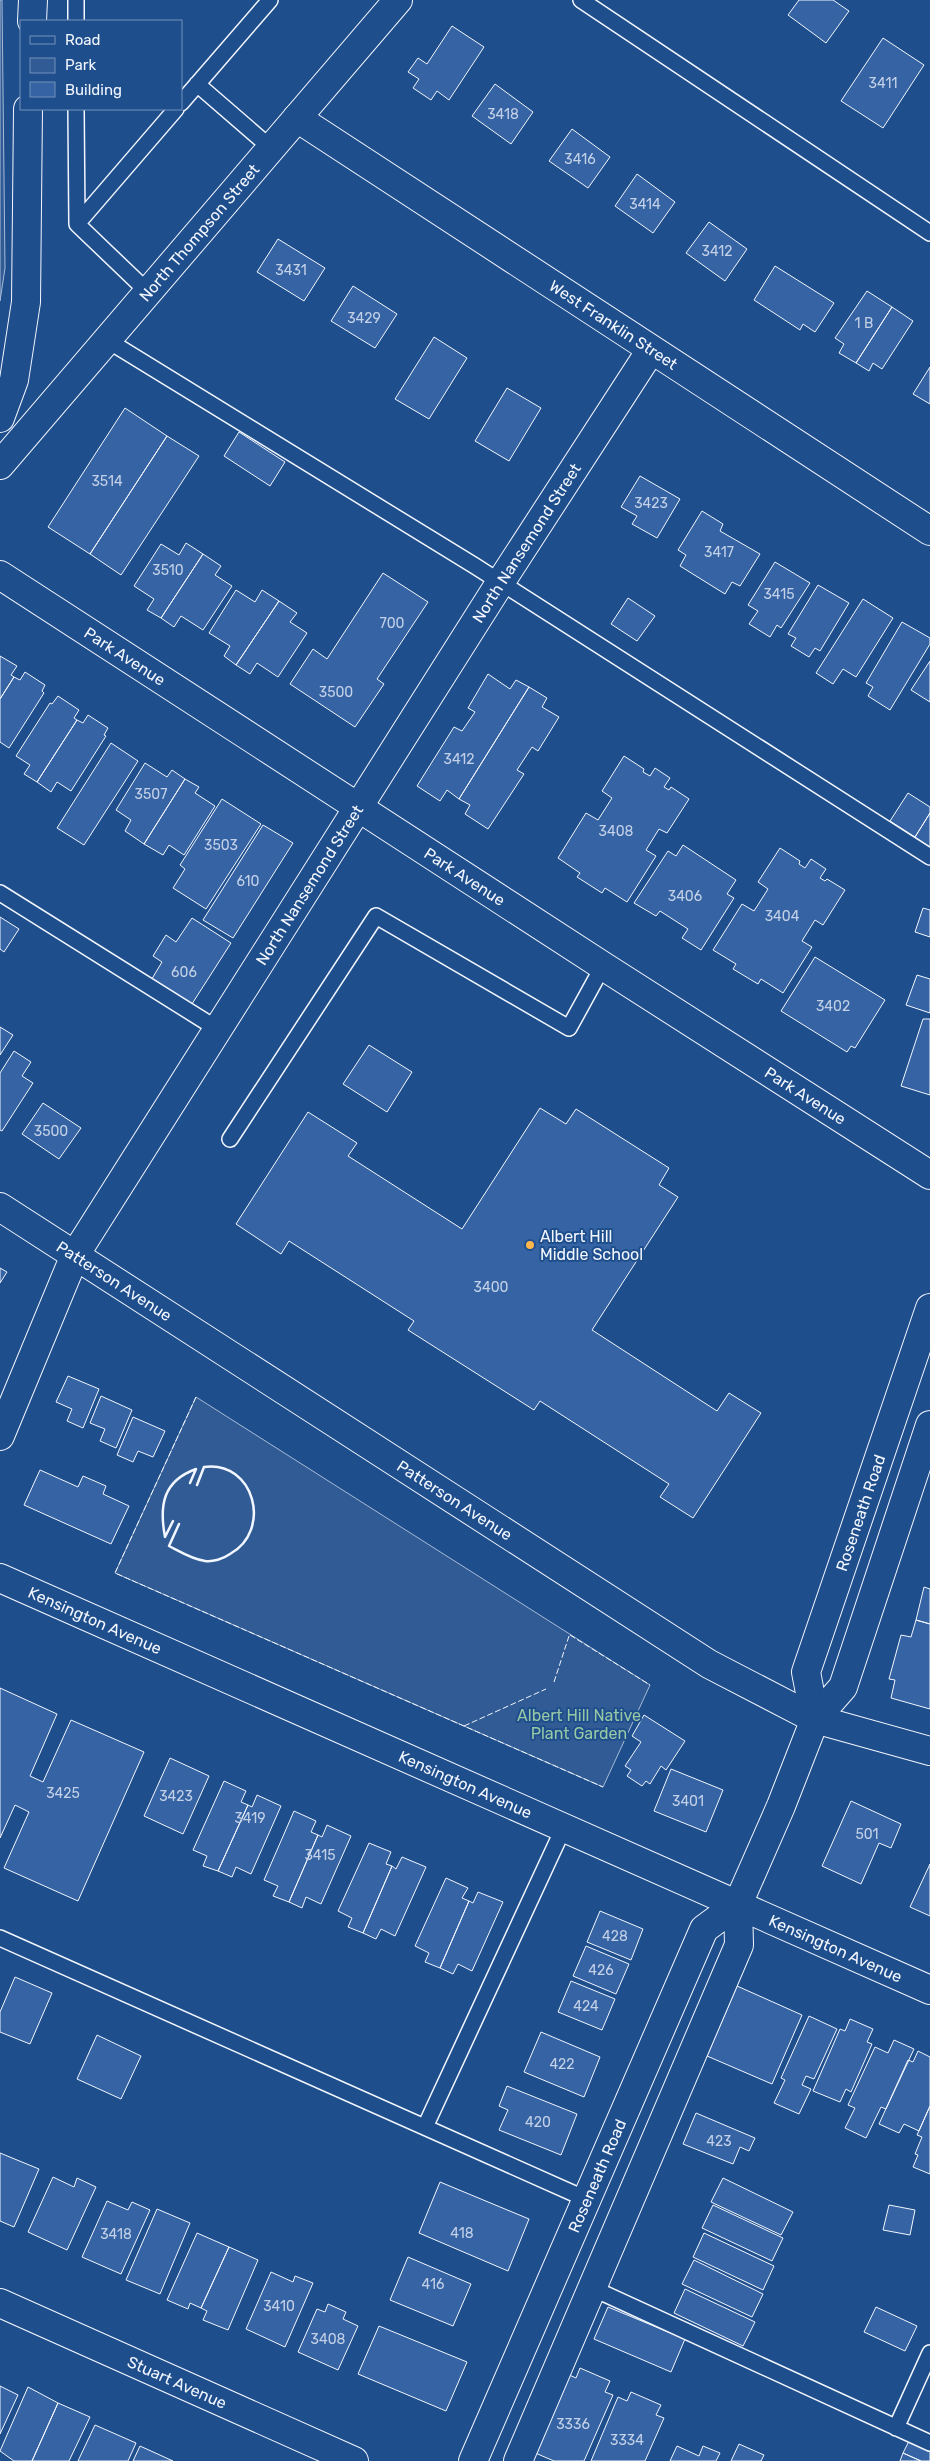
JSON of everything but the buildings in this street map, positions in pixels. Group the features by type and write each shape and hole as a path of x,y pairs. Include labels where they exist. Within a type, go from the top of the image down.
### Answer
{"main road":[{"path":"32,20 33,0"},
{"name":"North Thompson Street","path":"0,465 398,0"},
{"path":"0,418 14,380 26,302 28,110"},
{"name":"West Franklin Street","path":"296,118 930,531"},
{"name":"North Nansemond Street","path":"0,1436 75,1255 500,583 651,350"},
{"name":"Park Avenue","path":"0,575 603,966 930,1175"},
{"name":"Patterson Avenue","path":"0,1207 709,1664 816,1719 930,1751"},
{"name":"Roseneath Road","path":"816,1719 806,1672 930,1308"},
{"name":"Roseneath Road","path":"518,2461 739,1945 738,1904 781,1806 816,1719 843,1687 922,1474 930,1425"},
{"name":"Kensington Avenue","path":"0,1578 930,1990"},
{"name":"Roseneath Road","path":"473,2461 704,1929 738,1904"},
{"name":"Stuart Avenue","path":"0,2302 354,2461"}],"lane":[{"path":"76,0 76,20"},
{"path":"182,102 270,0"},
{"path":"581,0 930,233"},
{"path":"197,84 271,148"},
{"path":"76,110 77,224 148,292"},
{"path":"77,224 175,110"},
{"path":"107,340 500,583 930,857"},
{"path":"0,892 219,1030"},
{"path":"230,1139 376,916 569,1028 603,966"},
{"path":"425,2128 564,1827"},
{"path":"0,1938 586,2198"},
{"path":"592,2288 930,2443"},
{"path":"896,2428 930,2353"}],"green space":[{"path":"0,0 2,0 5,268 0,301"},
{"name":"Albert Hill Native Plant Garden","path":"196,1397 650,1685 603,1787 115,1573"}],"fence":[{"path":"196,1397 115,1573 603,1787"},
{"path":"570,1635 650,1685"},
{"path":"554,1682 569,1636"},
{"path":"464,1726 546,1689"}],"wall":[{"path":"179,1524 169,1546 191,1557 205,1561 218,1560 230,1554 243,1543 251,1529 254,1514 252,1499 246,1485 235,1474 221,1468 204,1467 197,1485"},
{"path":"173,1521 165,1537 163,1505 170,1487 176,1480 196,1469 190,1483"}],"place":[{"name":"Albert Hill Middle School","path":"530,1245"}]}
